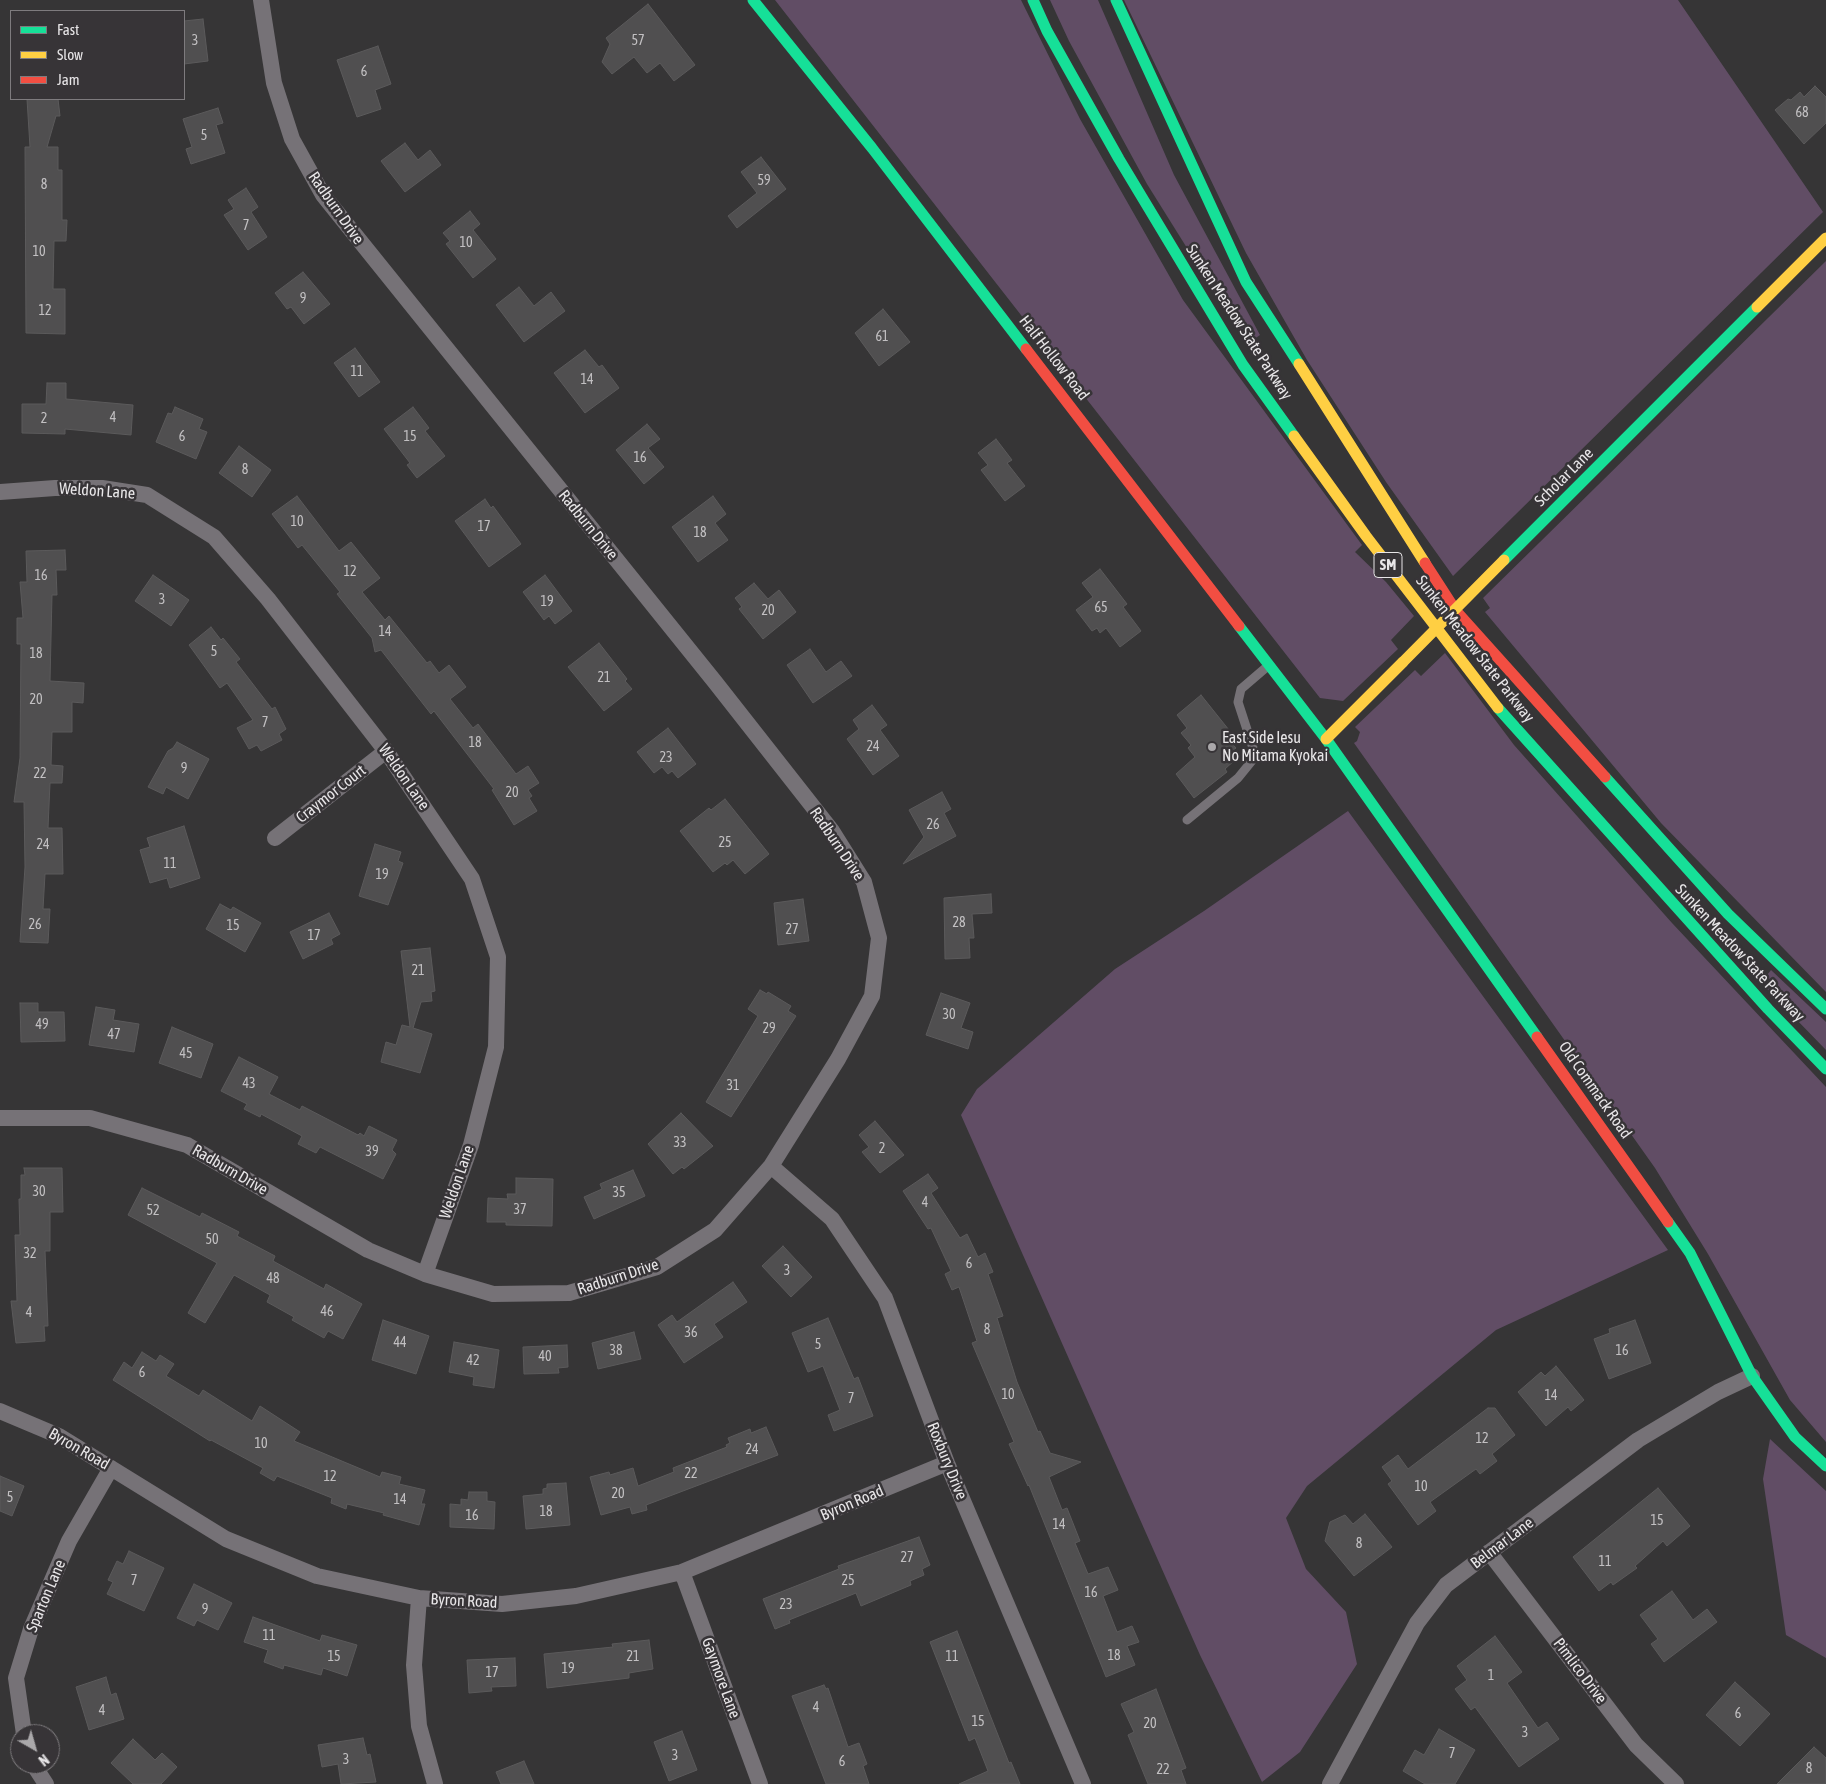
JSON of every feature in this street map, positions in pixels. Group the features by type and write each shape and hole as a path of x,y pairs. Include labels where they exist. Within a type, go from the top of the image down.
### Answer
{"main road":[{"name":"Half Hollow Road","path":"753,0 872,148 1326,739"},
{"name":"Sunken Meadow State Parkway","path":"1033,0 1046,31 1119,159 1243,365 1366,536 1501,712 1768,1008 1826,1069"},
{"name":"Sunken Meadow State Parkway","path":"1116,0 1246,282 1456,611 1728,914 1826,1009"},
{"name":"Scholar Lane","path":"1326,739 1826,238"},
{"name":"Old Commack Road","path":"1326,739 1690,1253 1752,1376 1796,1437 1826,1466"}],"street":[{"name":"Radburn Drive","path":"0,1118 90,1118 187,1145 368,1250 425,1274 493,1294 569,1293 657,1267 715,1230 771,1166 838,1059 872,996 879,938 864,882 832,831 727,697 323,195 289,130 274,83 261,0"},
{"name":"Weldon Lane","path":"0,492 55,488 102,488 147,495 214,537 268,599 386,751 472,879 498,957 496,1047 470,1145 425,1274"},
{"name":"Craymor Court","path":"275,838 386,751"},
{"name":"Roxbury Drive","path":"771,1166 832,1219 885,1298 947,1463 1083,1784"},
{"name":"Belmar Lane","path":"1330,1784 1417,1623 1446,1585 1638,1440 1718,1392 1752,1376"},
{"name":"Byron Road","path":"0,1411 59,1436 226,1539 317,1576 419,1598 502,1604 576,1596 682,1572 947,1463"},
{"name":"Sparton Lane","path":"23,1724 16,1678 31,1629 69,1541 111,1468"},
{"name":"Pimlico Drive","path":"1490,1552 1636,1745 1676,1784"},
{"name":"Gaymore Lane","path":"682,1572 760,1784"},
{"path":"419,1598 414,1665 419,1726 434,1784"}],"lane":[{"path":"1187,820 1238,778 1251,762 1253,748 1238,702 1241,689 1269,665"}],"shaded area":[{"path":"775,0 1021,0 1080,119 1183,300 1362,545 1355,552 1386,582 1414,616 1391,640 1398,649 1343,701 1320,698"},
{"path":"1050,0 1098,0 1174,175 1260,335 1247,344 1147,184 1069,41"},
{"path":"1124,0 1678,0 1823,212 1453,576 1386,482 1307,360 1246,253"},
{"path":"1826,261 1826,992 1661,823 1485,612 1490,608 1483,598"},
{"path":"1445,653 1514,745 1672,923 1826,1087 1826,1442 1790,1400 1708,1254 1655,1168 1354,743 1357,741 1360,732 1355,727 1415,670 1421,676"},
{"path":"1348,811 1668,1250 1496,1330 1307,1486 1286,1518 1306,1569 1346,1612 1357,1664 1300,1752 1262,1782 1200,1655 961,1115 977,1089 1115,969 1204,911"},
{"path":"1771,970 1826,1022 1826,1050 1761,983"},
{"path":"1770,1439 1826,1491 1826,1658 1786,1635 1763,1479"}],"building":[{"path":"648,4 695,65 674,81 660,63 647,73 634,57 612,74 602,62 610,44 606,38"},
{"path":"203,19 208,61 185,64 185,21"},
{"path":"378,46 391,84 375,90 381,109 357,117 337,60"},
{"path":"1815,86 1826,97 1826,123 1804,144 1775,110 1800,92 1804,97"},
{"path":"27,100 58,100 60,116 56,116 47,147 58,147 58,170 62,170 62,220 67,220 66,241 54,241 53,289 65,289 65,334 26,333 25,147 30,147"},
{"path":"218,108 223,123 216,125 225,153 191,164 186,149 192,147 183,119"},
{"path":"405,143 418,160 430,150 441,165 405,192 381,161"},
{"path":"761,157 786,189 737,228 728,216 757,193 741,172"},
{"path":"246,188 258,207 251,212 267,237 248,250 224,215 234,209 228,200"},
{"path":"470,211 480,224 473,230 496,259 473,278 446,244 450,241 443,233"},
{"path":"303,272 330,304 304,324 291,307 287,309 275,293"},
{"path":"519,287 534,306 551,292 565,311 524,342 496,305"},
{"path":"883,309 910,342 879,366 855,333"},
{"path":"355,348 380,382 359,397 334,363"},
{"path":"585,350 599,367 602,365 619,388 585,413 554,373"},
{"path":"47,383 66,383 66,399 133,405 131,435 65,429 65,434 22,433 22,404 46,404"},
{"path":"175,407 203,419 199,429 207,432 196,459 156,442 168,413 172,414"},
{"path":"413,407 429,428 425,431 445,456 417,478 407,465 410,463 384,429"},
{"path":"647,424 660,439 648,448 664,467 644,484 616,450"},
{"path":"996,439 1012,460 1007,463 1025,486 1005,501 981,470 988,465 978,453"},
{"path":"239,446 271,470 252,497 219,473"},
{"path":"297,496 339,551 351,542 380,578 362,592 385,620 389,616 427,663 430,661 439,673 449,665 466,687 450,699 473,728 478,724 516,774 528,766 539,783 528,790 532,796 529,798 537,811 514,825 492,790 494,789 434,711 431,714 381,650 375,652 372,638 337,594 340,592 302,545 298,548 272,514"},
{"path":"713,496 726,514 715,523 728,540 698,562 672,527"},
{"path":"485,499 491,508 493,506 521,544 489,567 455,521"},
{"path":"65,550 66,570 56,570 57,595 52,595 50,681 84,683 83,703 72,702 72,732 52,732 51,765 63,766 62,783 50,783 48,828 62,828 63,874 45,874 43,909 50,909 48,943 20,942 25,867 24,802 14,802 20,758 21,644 17,644 17,618 23,618 20,582 27,582 26,551"},
{"path":"1100,569 1127,604 1123,607 1141,631 1120,647 1106,628 1100,633 1097,628 1092,631 1076,610 1093,597 1082,583"},
{"path":"153,575 189,600 171,626 135,601"},
{"path":"545,575 572,611 555,624 549,616 544,620 523,592"},
{"path":"754,583 768,599 779,590 796,612 763,639 739,609 742,607 735,598"},
{"path":"211,627 221,640 223,638 240,659 236,662 272,709 275,707 286,729 279,734 282,740 261,751 257,745 249,749 237,728 253,720 227,683 220,688 189,645"},
{"path":"599,643 627,679 625,681 632,689 604,711 568,667"},
{"path":"810,649 826,672 841,661 852,676 813,703 787,665"},
{"name":"East Side Iesu No Mitama Kyokai","path":"1201,695 1233,735 1228,739 1236,748 1231,752 1236,759 1225,769 1227,772 1194,798 1176,774 1195,757 1188,748 1191,745 1181,733 1187,728 1177,715"},
{"path":"872,705 887,725 880,730 899,756 873,775 847,739 859,729 853,720"},
{"path":"668,728 696,764 678,778 672,771 668,774 662,767 654,773 637,752"},
{"path":"177,742 209,759 188,799 166,787 163,794 148,787 168,751"},
{"path":"942,792 951,809 944,813 956,836 903,864 924,837 909,810"},
{"path":"725,799 769,854 745,874 733,860 727,865 725,863 713,872 680,831 709,808 711,810"},
{"path":"184,826 200,878 170,888 167,878 150,883 140,850 150,847 147,838"},
{"path":"375,844 401,852 398,861 403,863 388,905 359,896"},
{"path":"991,894 992,913 972,914 974,938 969,938 970,958 945,959 944,898"},
{"path":"803,899 809,941 778,945 774,903"},
{"path":"220,904 231,910 233,907 261,923 245,952 206,929"},
{"path":"329,913 340,934 331,939 333,944 303,959 290,932"},
{"path":"430,948 435,991 431,992 432,1001 421,1002 413,1028 432,1034 420,1073 381,1062 386,1042 396,1045 402,1025 410,1027 401,951"},
{"path":"760,990 767,994 768,992 791,1006 788,1011 796,1016 731,1117 706,1102 758,1016 748,1009"},
{"path":"941,993 970,1003 961,1028 973,1032 968,1049 926,1035"},
{"path":"20,1003 38,1003 38,1012 64,1012 65,1041 21,1042"},
{"path":"96,1007 115,1010 113,1020 139,1024 134,1052 89,1045"},
{"path":"172,1027 213,1044 201,1078 159,1063"},
{"path":"239,1057 278,1077 269,1094 300,1110 302,1106 358,1135 360,1133 364,1136 369,1126 397,1140 392,1150 396,1154 383,1179 320,1147 316,1153 298,1144 302,1136 261,1114 260,1117 244,1109 247,1104 221,1091"},
{"path":"681,1113 713,1146 684,1169 682,1167 673,1174 648,1144"},
{"path":"875,1121 904,1155 880,1173 862,1152 869,1147 859,1135"},
{"path":"24,1168 62,1168 63,1212 50,1212 50,1251 45,1251 48,1326 44,1326 45,1341 16,1343 11,1301 17,1301 15,1235 20,1235 19,1199 21,1199 21,1175 25,1175"},
{"path":"633,1170 645,1196 594,1219 584,1197 602,1189 600,1184"},
{"path":"928,1174 938,1188 931,1193 960,1238 967,1234 978,1257 985,1253 993,1272 988,1274 1003,1316 997,1318 1017,1382 1038,1432 1040,1431 1050,1453 1081,1462 1049,1477 1062,1510 1067,1508 1080,1541 1075,1543 1088,1574 1108,1567 1118,1590 1103,1596 1117,1632 1132,1626 1139,1642 1127,1646 1135,1665 1106,1677 1029,1485 1009,1444 1014,1442 972,1343 977,1341 959,1287 952,1290 945,1274 951,1271 931,1228 928,1229 903,1191"},
{"path":"516,1178 553,1179 552,1226 506,1225 506,1222 487,1222 488,1198 508,1199 507,1194 516,1194"},
{"path":"142,1188 200,1217 202,1213 239,1232 237,1236 275,1256 273,1261 324,1289 326,1284 362,1304 343,1339 328,1331 324,1338 292,1320 294,1317 267,1302 270,1295 234,1275 205,1323 188,1313 217,1263 128,1215"},
{"path":"783,1246 812,1277 791,1297 762,1266"},
{"path":"733,1282 747,1302 714,1324 723,1337 684,1363 658,1325 672,1315 677,1322"},
{"path":"828,1318 854,1379 858,1377 873,1416 834,1431 828,1415 840,1410 823,1366 808,1372 792,1333"},
{"path":"383,1320 429,1336 416,1374 372,1360"},
{"path":"1635,1320 1651,1363 1609,1379 1594,1339 1610,1333 1609,1329"},
{"path":"634,1332 641,1359 598,1369 592,1343"},
{"path":"454,1342 499,1350 494,1388 473,1385 474,1377 449,1372"},
{"path":"567,1345 568,1367 558,1368 559,1373 524,1374 523,1347"},
{"path":"142,1352 156,1361 160,1355 174,1364 166,1376 199,1396 203,1390 252,1421 260,1406 300,1432 294,1441 380,1477 382,1472 401,1477 399,1484 425,1490 421,1504 425,1504 419,1525 383,1515 384,1513 347,1504 346,1509 331,1503 332,1498 277,1476 274,1481 260,1473 263,1468 210,1441 113,1380 124,1362 132,1368"},
{"path":"1556,1366 1584,1400 1571,1411 1568,1407 1546,1426 1518,1392 1541,1372 1545,1376"},
{"path":"1488,1408 1495,1408 1515,1435 1492,1454 1497,1461 1480,1474 1476,1469 1430,1502 1436,1511 1418,1525 1388,1484 1392,1481 1382,1467 1398,1455 1408,1469"},
{"path":"766,1427 778,1455 646,1505 647,1510 632,1514 630,1507 601,1515 590,1477 609,1472 610,1475 633,1468 638,1486 674,1472 673,1468 727,1447 726,1445 730,1443 728,1438 750,1429 751,1433"},
{"path":"0,1476 24,1486 12,1516 0,1511"},
{"path":"566,1483 570,1525 526,1529 523,1496 543,1494 543,1489 547,1488 547,1484"},
{"path":"1658,1488 1690,1526 1667,1546 1663,1541 1635,1566 1637,1568 1613,1585 1611,1582 1599,1591 1573,1557"},
{"path":"469,1492 487,1492 487,1501 495,1502 494,1529 450,1527 450,1504 461,1505 461,1499 468,1500"},
{"path":"1365,1514 1392,1547 1354,1576 1325,1541 1330,1522 1345,1515 1353,1524"},
{"path":"919,1537 930,1565 922,1569 924,1575 910,1581 911,1585 861,1606 856,1593 789,1620 790,1623 775,1629 763,1599 839,1569 838,1566"},
{"path":"129,1551 164,1568 144,1611 107,1594 113,1582 108,1580 117,1561 123,1564"},
{"path":"194,1584 232,1603 218,1630 197,1620 194,1626 177,1618"},
{"path":"1672,1591 1693,1620 1707,1609 1717,1622 1664,1662 1651,1644 1658,1639 1640,1615"},
{"path":"253,1617 320,1641 322,1635 357,1645 347,1676 323,1668 321,1675 284,1665 283,1669 264,1662 268,1650 244,1642"},
{"path":"957,1631 1009,1763 1011,1762 1020,1784 959,1784 988,1771 975,1738 969,1741 930,1642"},
{"path":"1495,1636 1522,1672 1507,1683 1538,1728 1547,1722 1559,1739 1519,1767 1475,1707 1471,1710 1455,1689 1467,1680 1457,1666"},
{"path":"649,1640 653,1669 629,1673 629,1678 547,1688 544,1654 613,1647 612,1644"},
{"path":"515,1658 516,1686 491,1687 492,1691 469,1693 467,1660"},
{"path":"106,1677 111,1695 116,1693 124,1719 89,1730 76,1687"},
{"path":"1735,1682 1770,1714 1740,1746 1706,1715"},
{"path":"824,1685 826,1689 828,1688 848,1747 859,1743 867,1764 863,1766 869,1784 826,1784 792,1696"},
{"path":"1156,1689 1186,1768 1181,1770 1186,1784 1148,1784 1128,1735 1134,1732 1121,1704"},
{"path":"1439,1729 1475,1750 1455,1784 1425,1784 1403,1771 1415,1750 1424,1755"},
{"path":"682,1731 697,1770 669,1781 654,1742"},
{"path":"363,1738 367,1755 370,1754 376,1782 341,1784 338,1764 322,1767 318,1745"},
{"path":"133,1739 155,1760 162,1753 177,1767 161,1784 133,1784 111,1763"},
{"path":"1814,1747 1826,1758 1826,1784 1777,1784"},
{"path":"524,1761 534,1784 501,1784 496,1772"}],"traffic: fast":[{"path":"753,0 872,148 1026,349"},
{"path":"1033,0 1047,31 1119,159 1243,365 1294,436"},
{"path":"1116,0 1246,282 1299,364"},
{"path":"1504,560 1757,307"},
{"path":"1239,626 1326,739 1537,1037"},
{"path":"1498,708 1768,1009 1826,1069"},
{"path":"1605,777 1728,914 1826,1009"},
{"path":"1668,1222 1690,1253 1752,1376 1795,1437 1826,1466"}],"traffic: slow":[{"path":"1757,307 1826,238"},
{"path":"1299,364 1425,563"},
{"path":"1294,436 1366,536 1498,708"},
{"path":"1403,662 1504,560"},
{"path":"1326,739 1403,662"}],"traffic: jam":[{"path":"1026,349 1239,626"},
{"path":"1425,563 1456,611 1605,777"},
{"path":"1537,1037 1668,1222"}],"place":[{"name":"East Side Iesu No Mitama Kyokai","path":"1212,747"}]}
